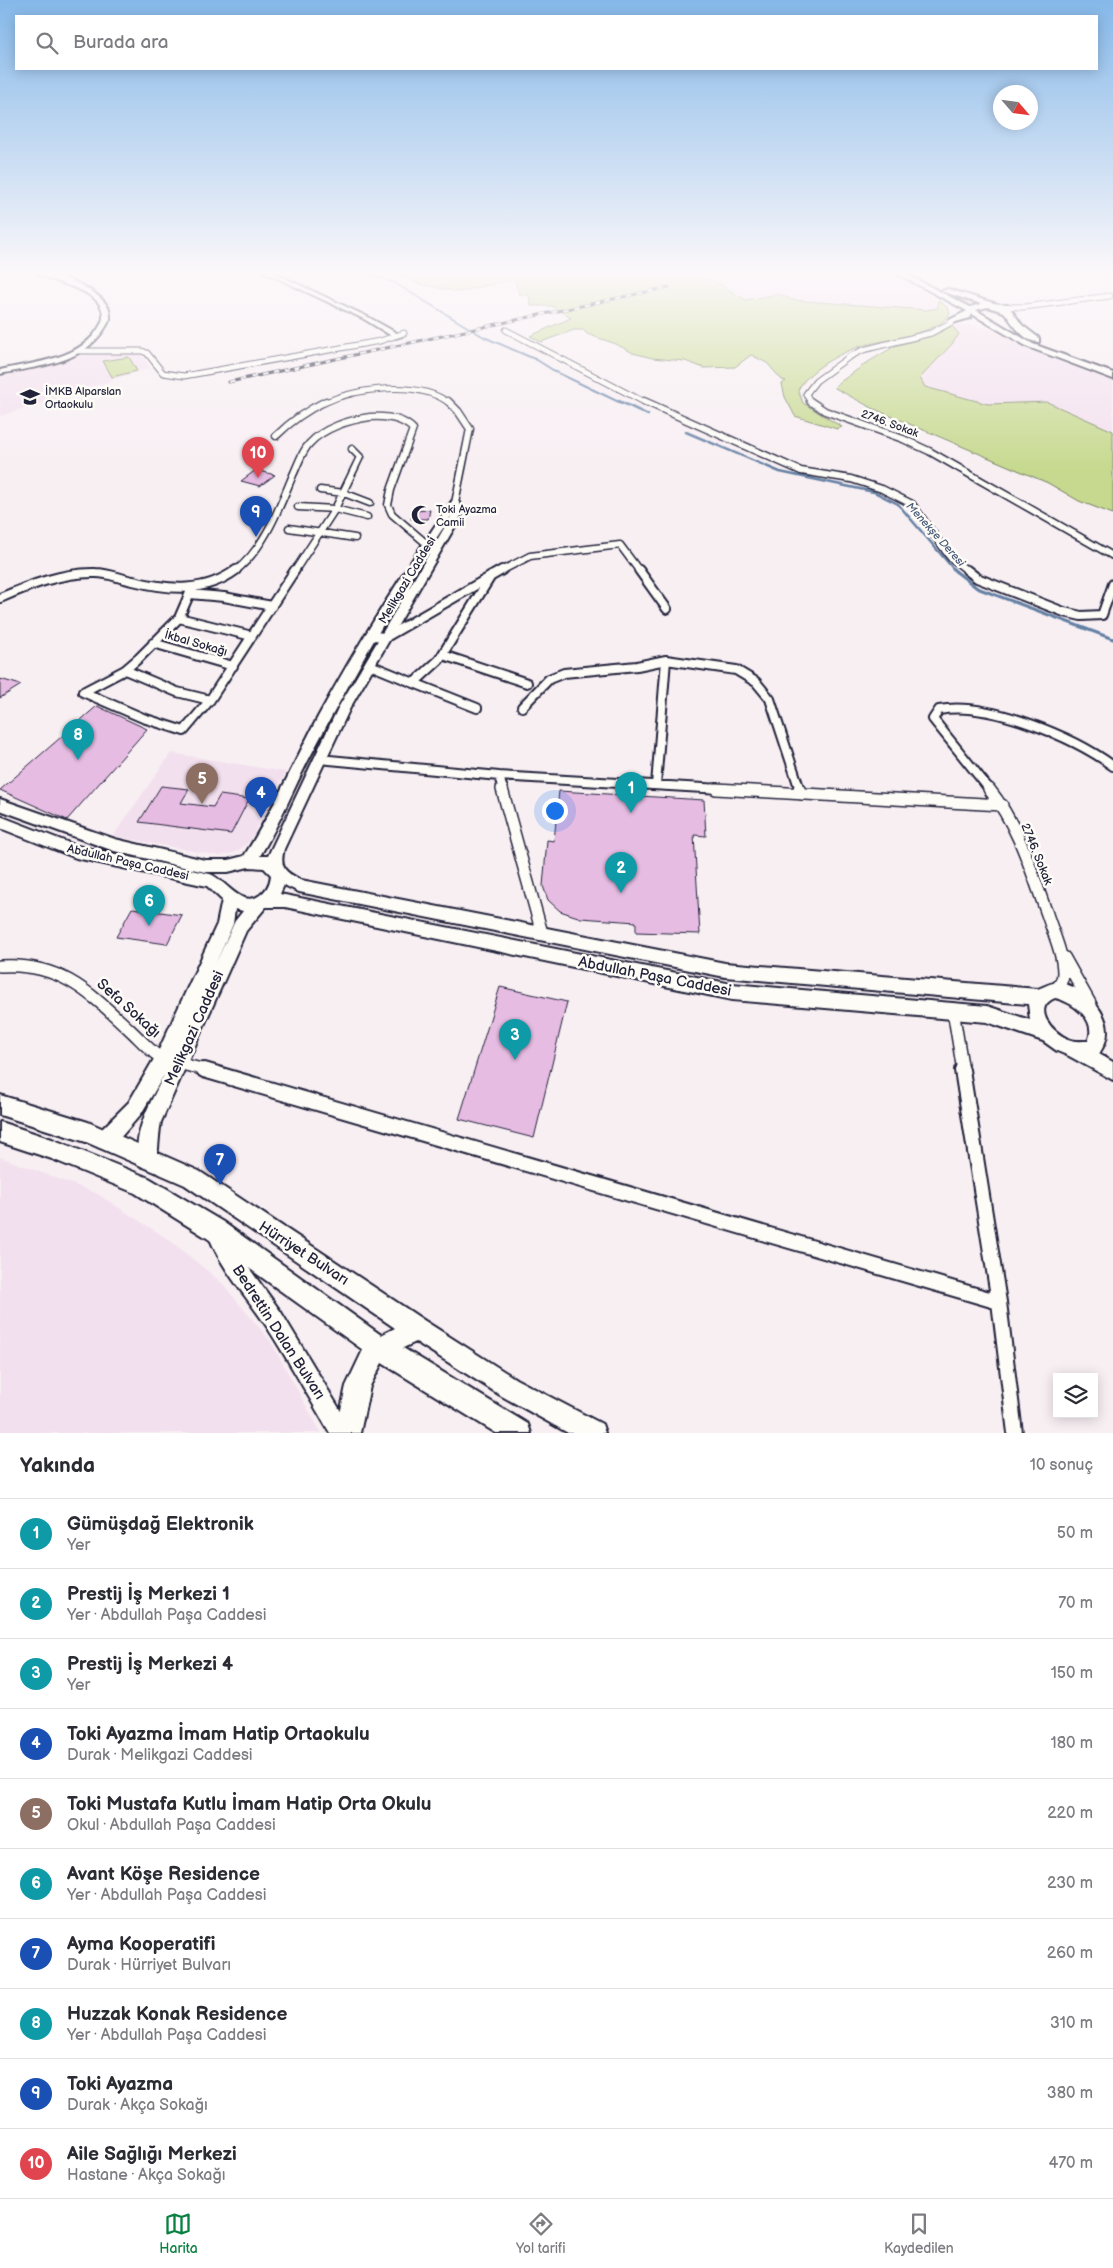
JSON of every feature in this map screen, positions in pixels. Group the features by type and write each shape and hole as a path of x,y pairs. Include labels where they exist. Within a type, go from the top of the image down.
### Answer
{"main road":[{"path":"1017,338 1038,348 1113,376"},
{"path":"1033,338 1078,360 1113,372"},
{"name":"Hürriyet Bulvarı","path":"0,1105 88,1132 192,1178 417,1329 508,1387 587,1431"},
{"path":"0,1132 52,1149 142,1185 215,1230 380,1348 519,1433"},
{"path":"348,1433 351,1408 363,1373 380,1348 417,1329"}],"street":[{"path":"0,372 68,355 79,351 96,338"},
{"path":"370,342 379,338"},
{"path":"79,351 142,351 147,353 163,373 184,376 386,338"},
{"path":"521,338 666,412 801,471 851,479 882,489 912,504 950,557 977,578 1064,612 1092,617 1102,614 1113,584"},
{"name":"2746. Sokak","path":"912,338 863,350 849,357 816,381 806,394 807,397 814,405 825,411 903,439 929,451 1113,556"},
{"path":"276,436 287,423 305,411 326,401 364,390 407,390 444,398 461,414 470,429 455,503"},
{"path":"352,449 360,457 335,510 210,700 184,731 143,718 83,692 124,670 153,643 179,618 191,591 229,576 244,565 266,531 309,444 330,431 363,418 380,417 406,423 413,429 391,490 388,505 392,514 433,545"},
{"path":"320,490 344,493 370,503"},
{"name":"Melikgazi Caddesi","path":"246,862 266,834 303,757 331,705 373,636 433,545 459,511 455,503"},
{"path":"298,507 335,510 367,517"},
{"path":"289,528 355,538"},
{"name":"Melikgazi Caddesi","path":"278,871 274,860 277,849 319,758 344,708 386,637 433,545"},
{"path":"373,636 386,637 491,576 530,556 620,545 667,609"},
{"path":"0,598 28,586 57,578 97,573 166,589 191,591 272,606"},
{"path":"414,683 443,655 491,576"},
{"path":"179,618 252,636"},
{"name":"İkbal Sokağı","path":"153,643 233,666"},
{"path":"443,655 463,664 527,683"},
{"path":"522,707 549,679 564,673 637,666 666,660 736,670 756,682 770,699 785,738 801,794"},
{"path":"656,785 666,660"},
{"path":"370,664 477,708"},
{"path":"124,670 177,692 210,700"},
{"name":"2746. Sokak","path":"1060,951 1022,842 1002,805 933,719 934,714 945,707 959,707 1042,728 1075,743 1113,766"},
{"path":"319,758 499,776 1002,805"},
{"path":"499,776 542,933"},
{"name":"Abdullah Paşa Caddesi","path":"0,804 114,846 205,866 267,862 299,886 725,970 1047,993"},
{"name":"Abdullah Paşa Caddesi","path":"0,822 76,852 210,880 240,904 285,900 732,992 987,1014 1047,1034"},
{"path":"228,894 228,879 246,862"},
{"path":"262,902 276,890 278,871"},
{"name":"Melikgazi Caddesi","path":"148,1159 148,1140 152,1121 171,1060 225,924 228,894"},
{"name":"Melikgazi Caddesi","path":"105,1140 135,1108 171,1060 240,926 262,902"},
{"path":"1060,951 1063,974 1060,985 1047,993 1036,1004 1036,1014 1047,1034 1066,1048 1076,1051 1113,1071"},
{"path":"1060,951 1103,1022 1104,1031 1099,1044 1093,1049 1076,1051"},
{"name":"Sefa Sokağı","path":"0,966 40,967 76,983 156,1054 171,1060 381,1120"},
{"path":"1047,993 1079,997 1103,1022"},
{"path":"953,1010 999,1302 1015,1433"},
{"path":"381,1120 705,1217 999,1302"},
{"name":"Bedrettin Dalan Bulvarı","path":"215,1230 242,1275 274,1319 342,1433"}],"shaded area":[{"path":"956,338 1009,338 1030,348 1113,379 1113,431 1047,402 988,404 925,387 920,378"},
{"name":"İMKB Alparslan Ortaokulu","path":"133,352 142,354 150,368 0,416 0,377 80,356"},
{"path":"171,753 286,772 250,841 236,852 220,856 113,836"},
{"path":"0,1157 96,1193 171,1241 222,1283 271,1342 321,1433 0,1433"}],"green space":[{"path":"533,338 552,338 541,342"},
{"path":"598,338 897,338 861,346 844,353 817,369 798,390 803,403 842,427 837,429 795,416 785,397 782,384 786,381 782,380 767,363 751,355 735,367 704,368 685,361 652,358 633,353"},
{"path":"925,338 956,338 920,378 925,387 988,404 1047,402 1113,431 1113,514 1079,501 1048,483 872,408 835,388 836,385 868,362 895,346"},
{"path":"129,357 137,371 112,377 103,361"}],"building":[{"path":"256,470 275,475 260,486 241,481"},
{"name":"Toki Ayazma Camii","path":"430,510 428,519 411,519 413,511"},
{"path":"0,679 21,685 0,698"},
{"path":"97,706 147,729 67,820 0,790"},
{"path":"161,786 189,789 181,803 213,807 220,795 249,799 231,834 139,822"},
{"path":"559,791 704,800 706,836 694,835 700,934 636,932 636,922 581,918 560,911 548,900 543,886 547,840 554,841"},
{"path":"132,908 182,915 167,944 116,937"},
{"path":"500,987 567,1002 534,1138 459,1119"}],"waterway":[{"name":"Menekşe Deresi","path":"486,338 537,360 556,372 621,403"},
{"name":"Menekşe Deresi","path":"619,401 648,415"},
{"name":"Menekşe Deresi","path":"686,432 780,472 874,492 898,504 955,571"},
{"name":"Menekşe Deresi","path":"955,571 977,588 1113,639"}],"railway":[{"path":"229,382 433,338"}],"place":[{"name":"İMKB Alparslan Ortaokulu","path":"30,397"},
{"name":"Aile Sağlığı Merkezi","path":"258,478"},
{"name":"Toki Ayazma Camii","path":"421,515"},
{"name":"Toki Ayazma","path":"256,537"},
{"name":"Huzzak Konak Residence","path":"78,760"},
{"name":"Toki Mustafa Kutlu İmam Hatip Orta Okulu","path":"202,804"},
{"name":"Gümüşdağ Elektronik","path":"631,813"},
{"name":"Toki Ayazma İmam Hatip Ortaokulu","path":"261,818"},
{"name":"Prestij İş Merkezi 1","path":"621,893"},
{"name":"Avant Köşe Residence","path":"149,926"},
{"name":"Prestij İş Merkezi 4","path":"515,1060"},
{"name":"Ayma Kooperatifi","path":"220,1185"}]}
